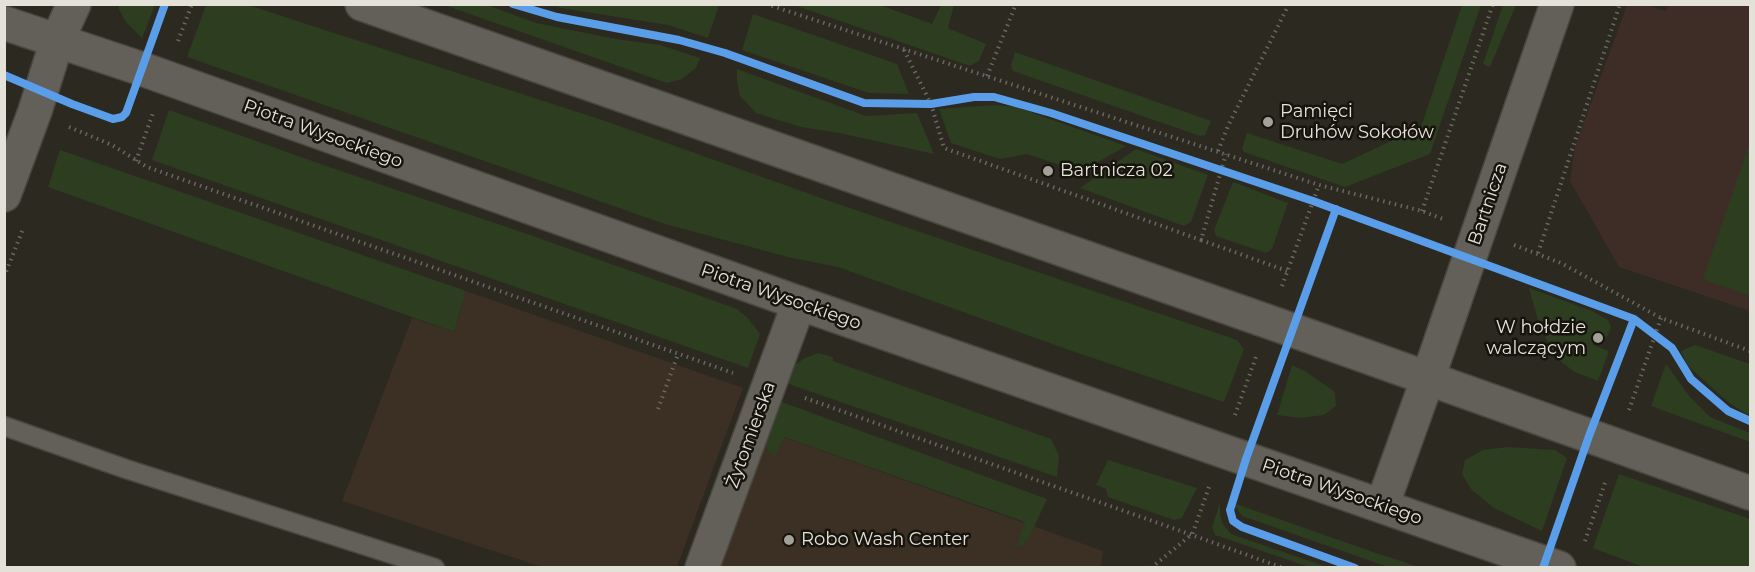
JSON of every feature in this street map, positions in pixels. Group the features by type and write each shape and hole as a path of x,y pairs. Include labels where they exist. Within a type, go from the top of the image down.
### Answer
{"main road":[{"path":"57,41 62,4"},
{"path":"4,195 35,111 57,41 74,4"},
{"path":"362,4 1750,493"},
{"name":"Bartnicza","path":"1382,506 1557,4"},
{"name":"Piotra Wysockiego","path":"4,22 799,303 1559,567"},
{"name":"Żytomierska","path":"702,567 799,303"}],"lane":[{"path":"4,426 126,469 435,567"}],"path":[{"path":"766,4 1319,185 1422,211 1561,263 1661,318 1750,351"},
{"path":"987,76 1016,4"},
{"path":"1218,151 1228,126 1289,4"},
{"path":"1422,211 1493,4"},
{"path":"1538,254 1620,4"},
{"path":"904,49 931,104 944,148 1288,271"},
{"path":"920,104 942,102"},
{"path":"62,124 112,145 147,167 1282,567"},
{"path":"1201,240 1226,154"},
{"path":"1211,167 1233,174"},
{"path":"1151,567 1192,535 1288,271 1317,202 1319,185"},
{"path":"1301,197 1317,202"},
{"path":"1648,329 1663,341"},
{"path":"658,409 678,354"}],"shaded area":[{"path":"1627,5 1646,5 1666,11 1668,5 1750,5 1750,311 1619,267 1570,181 1575,147"},
{"path":"466,291 743,388 677,567 542,567 342,501 412,318 454,332"},
{"path":"767,431 1103,551 1101,564 1099,568 719,568"}],"green space":[{"path":"119,5 155,5 142,38 125,21"},
{"path":"206,5 248,5 605,121 838,204 1237,340 1244,349 1224,402 1072,351 838,267 788,257 665,224 187,57"},
{"path":"444,5 487,5 536,23 660,45 700,58 696,68 682,79 667,83"},
{"path":"553,5 719,5 708,38 668,25"},
{"path":"794,5 880,5 932,24 941,5 954,5 948,28 986,44 979,61 970,66"},
{"path":"1462,5 1481,5 1430,154 1345,187 1244,152 1242,148 1247,133 1342,164 1421,127"},
{"path":"1503,5 1516,5 1490,67 1483,64"},
{"path":"753,14 897,64 909,94 869,93 742,50"},
{"path":"1015,52 1211,121 1205,135 1200,136 1013,71 1011,65"},
{"path":"737,69 866,116 917,113 934,154 801,127 756,113 740,96"},
{"path":"995,105 1016,107 1126,146 1081,172 1027,154 1000,159 951,143 939,109"},
{"path":"169,110 737,309 748,318 760,334 748,368 152,160"},
{"path":"1750,142 1750,296 1703,279"},
{"path":"1136,149 1208,175 1191,222 1184,226 1080,188"},
{"path":"60,150 466,291 454,332 48,187"},
{"path":"1233,182 1288,203 1272,249 1266,253 1216,236 1214,230"},
{"path":"1529,288 1592,311 1608,320 1611,327 1607,337 1595,333 1593,345 1609,351 1598,381 1575,372 1561,362 1539,324"},
{"path":"1695,345 1750,364 1750,414 1748,415 1728,402 1688,366 1681,351"},
{"path":"818,353 833,357 833,361 1051,439 1059,456 1057,477 786,383 790,369 803,359"},
{"path":"1666,364 1690,397 1710,417 1750,433 1750,442 1651,406"},
{"path":"1292,365 1305,371 1335,392 1336,406 1324,415 1300,418 1277,415"},
{"path":"779,401 1047,499 1030,536 1022,546 1016,545 1025,522 784,437 775,457 768,451 765,443"},
{"path":"1508,447 1555,450 1567,458 1542,531 1494,508 1471,489 1462,474 1465,460 1483,450"},
{"path":"1108,460 1197,488 1182,518 1174,520 1108,497 1106,489 1096,485"},
{"path":"1619,474 1750,519 1750,567 1643,567 1593,548"},
{"path":"1220,503 1223,524 1231,534 1327,567 1309,567 1215,535 1212,527"},
{"path":"1236,504 1419,567 1388,567 1242,516"}],"cycle path":[{"path":"4,75 113,119 122,117 126,113 165,4"},
{"path":"513,4 557,17 679,40 725,53 864,103 931,104 974,97 994,97 1051,113 1313,201 1634,319 1672,348 1691,379 1728,411 1750,421"},
{"path":"1336,209 1246,459 1230,510 1233,521 1242,527 1355,568"},
{"path":"1543,568 1589,436 1634,319"}],"place":[{"name":"Pamięci Druhów Sokołów","path":"1268,122"},
{"name":"Bartnicza 02","path":"1048,171"},
{"name":"W hołdzie walczącym","path":"1598,338"},
{"name":"Robo Wash Center","path":"789,540"}]}
